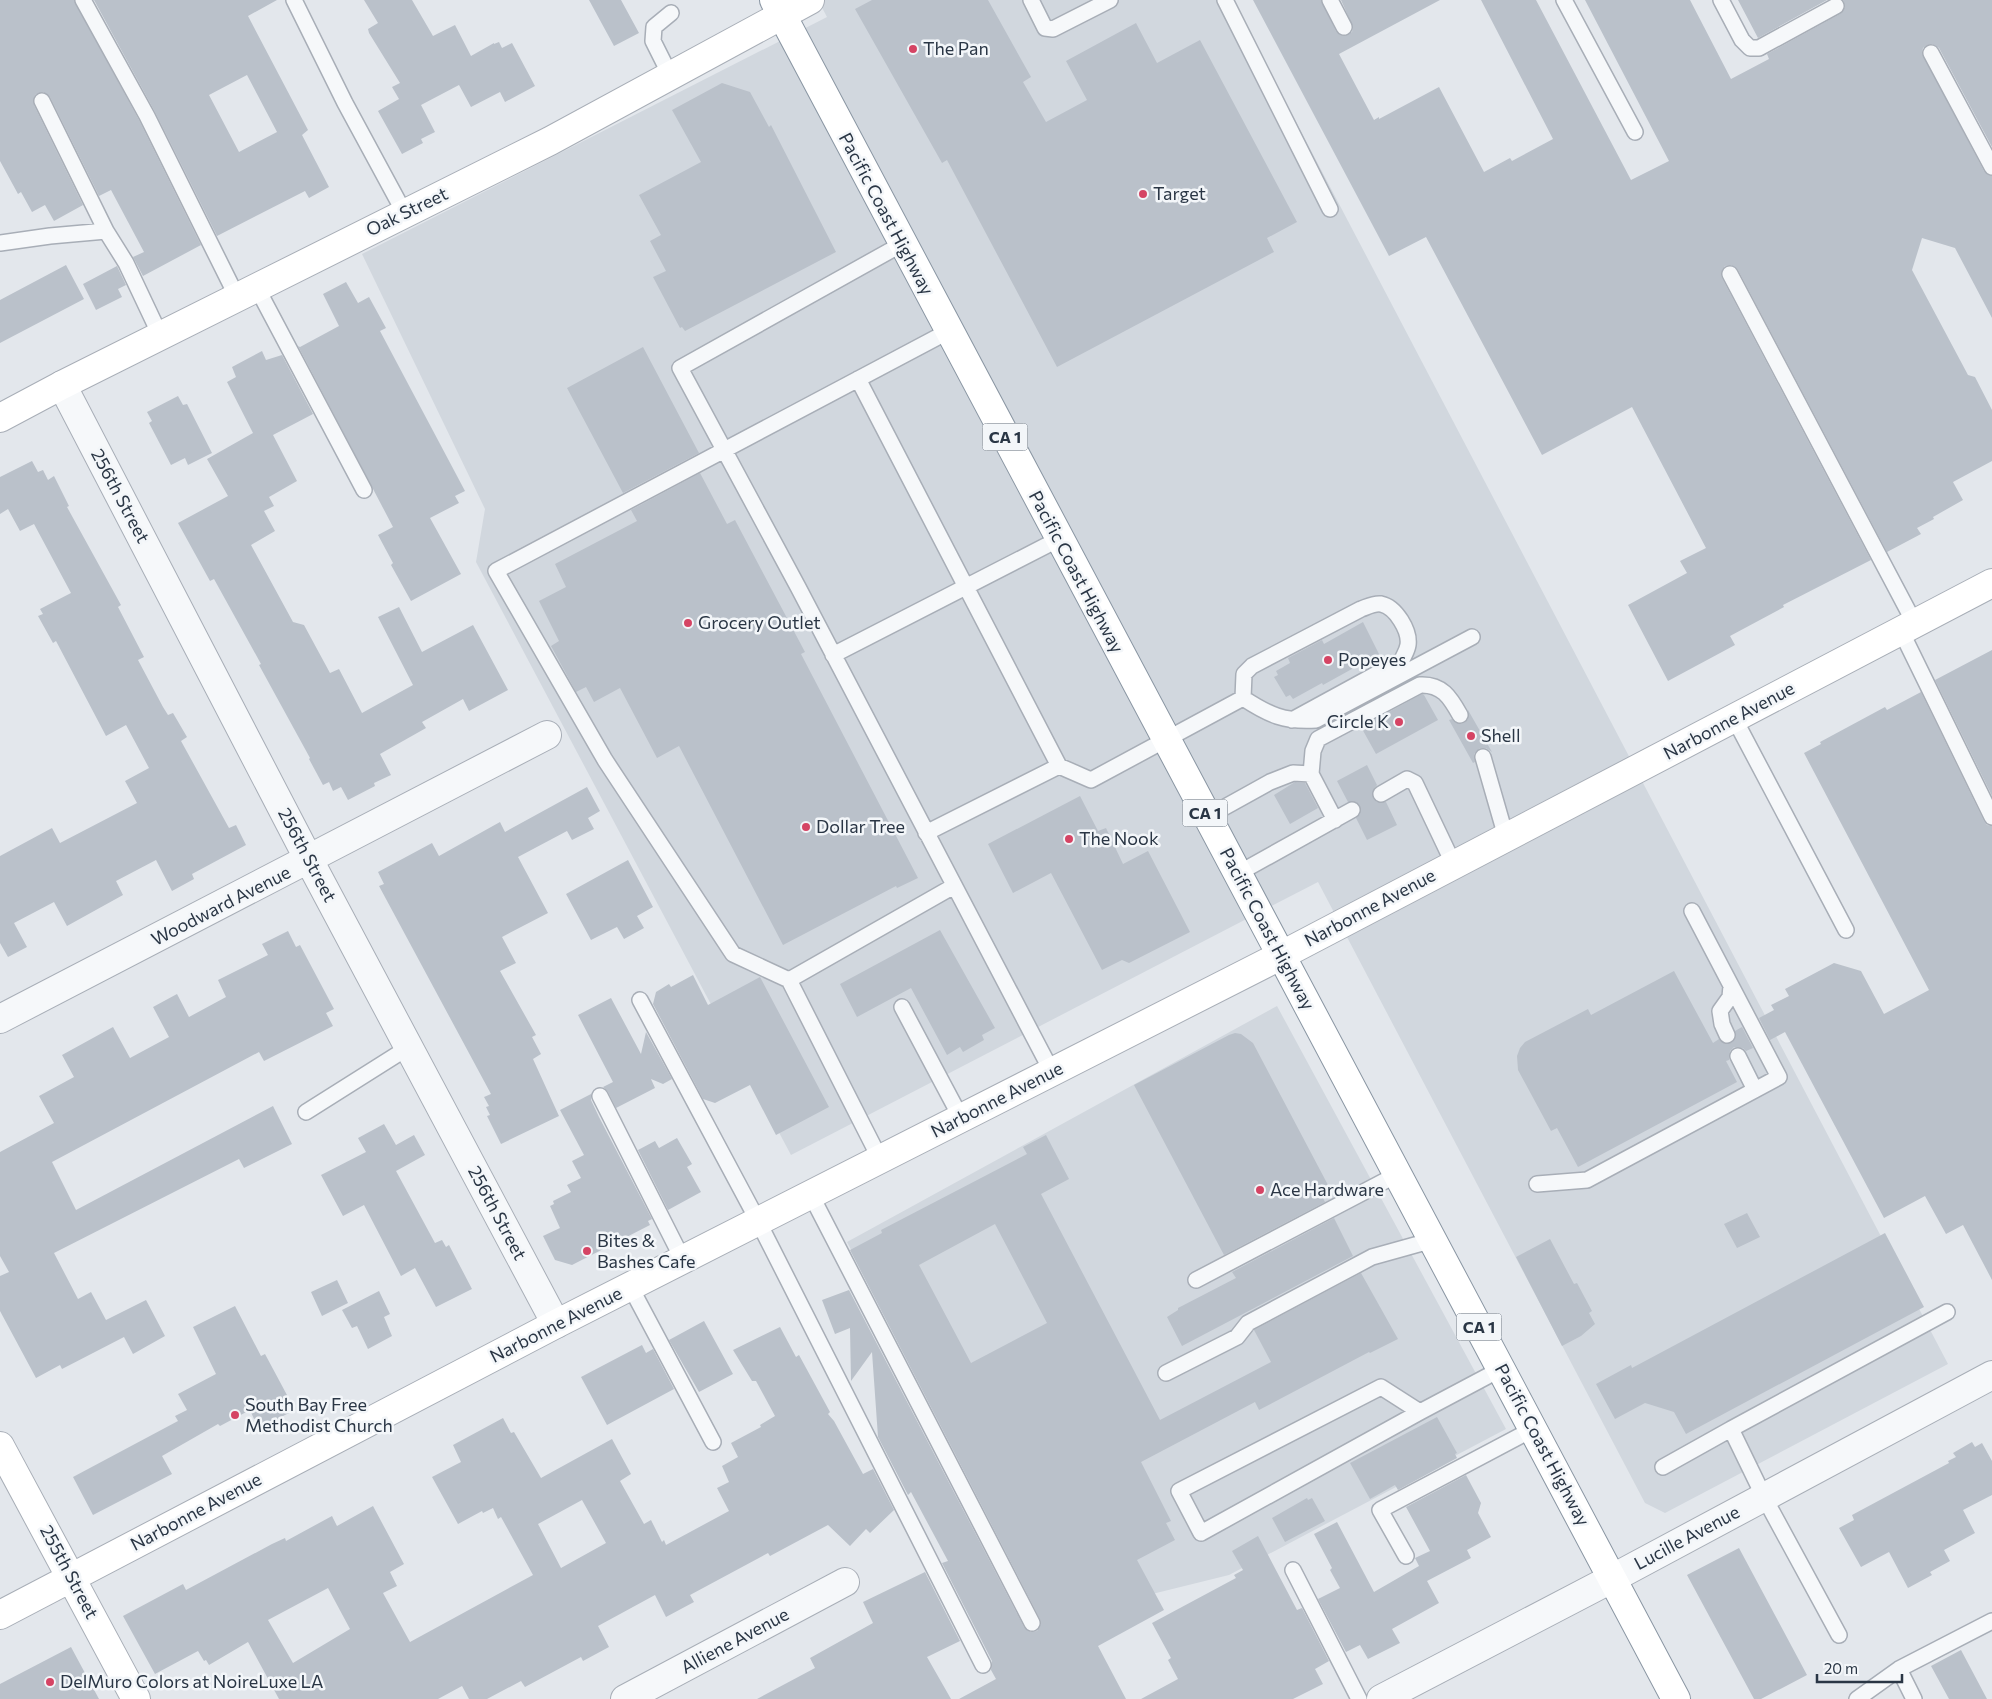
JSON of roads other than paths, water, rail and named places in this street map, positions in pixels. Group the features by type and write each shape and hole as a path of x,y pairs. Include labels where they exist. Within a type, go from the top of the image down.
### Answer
{"main road":[{"name":"Oak Street","path":"0,418 160,335 550,141 670,75 777,7 810,0"},
{"name":"Pacific Coast Highway","path":"777,7 1676,1699"},
{"name":"Narbonne Avenue","path":"0,1615 556,1324 1280,956 1992,583"},
{"name":"255th Street","path":"0,1446 136,1699"}],"street":[{"name":"256th Street","path":"62,385 310,860 556,1324"},
{"name":"Woodward Avenue","path":"0,1019 310,860 547,735"},
{"name":"Lucille Avenue","path":"1381,1699 1613,1578 1992,1375"},
{"name":"Alliene Avenue","path":"625,1699 845,1582"}],"lane":[{"path":"83,0 247,292 364,490"},
{"path":"294,0 345,103 405,214"},
{"path":"1031,0 1045,28 1053,30 1110,0"},
{"path":"1225,0 1330,209"},
{"path":"1330,0 1344,27"},
{"path":"1564,0 1635,132"},
{"path":"1721,0 1742,40 1750,48 1759,48 1836,6"},
{"path":"670,75 653,41 654,27 671,13"},
{"path":"1931,52 1992,167"},
{"path":"42,101 106,231 126,264 160,335"},
{"path":"0,243 106,231"},
{"path":"902,244 680,368 1052,1072"},
{"path":"1730,274 1908,627 1992,817"},
{"path":"880,1159 789,980 734,954 605,760 496,571 948,332"},
{"path":"858,379 1059,766 1091,780 1243,698"},
{"path":"833,656 1059,539"},
{"path":"1243,698 1244,674 1252,666 1361,609 1379,604 1388,606 1403,625 1408,637 1408,644 1402,660 1292,720"},
{"path":"1243,698 1264,712 1278,718 1316,720 1472,637"},
{"path":"1335,820 1311,774 1313,751 1318,739 1420,684 1438,687 1448,694 1460,715"},
{"path":"1734,718 1846,930"},
{"path":"1483,758 1506,837"},
{"path":"926,833 1059,766"},
{"path":"1207,817 1270,782 1293,773 1311,774"},
{"path":"1381,794 1407,779 1415,783 1454,865"},
{"path":"1237,874 1352,810"},
{"path":"789,980 954,886"},
{"path":"1537,1184 1587,1180 1779,1077 1692,911"},
{"path":"1727,1035 1722,1024 1720,1011 1730,997 1731,986"},
{"path":"640,1000 758,1222 984,1665"},
{"path":"902,1007 961,1118"},
{"path":"306,1112 409,1047"},
{"path":"1738,1056 1755,1090"},
{"path":"600,1096 683,1260"},
{"path":"1196,1280 1398,1174"},
{"path":"811,1195 1032,1623"},
{"path":"1166,1373 1237,1337 1248,1323 1372,1257 1433,1240"},
{"path":"630,1286 713,1442"},
{"path":"1663,1467 1947,1312"},
{"path":"1420,1412 1381,1387 1179,1491 1201,1533 1502,1369"},
{"path":"1406,1556 1380,1510 1533,1429"},
{"path":"1731,1429 1764,1497 1840,1635"},
{"path":"1293,1570 1359,1699"},
{"path":"1856,1699 1899,1669 1992,1621"},
{"path":"1899,1669 1914,1699"}],"place":[{"name":"The Pan","path":"913,49"},
{"name":"Target","path":"1143,194"},
{"name":"Grocery Outlet","path":"688,623"},
{"name":"Popeyes","path":"1328,660"},
{"name":"Circle K","path":"1399,722"},
{"name":"Shell","path":"1471,736"},
{"name":"Dollar Tree","path":"806,827"},
{"name":"The Nook","path":"1069,839"},
{"name":"Ace Hardware","path":"1260,1190"},
{"name":"Bites & Bashes Cafe","path":"587,1251"},
{"name":"South Bay Free Methodist Church","path":"235,1415"},
{"name":"DelMuro Colors at NoireLuxe LA","path":"50,1682"}]}
